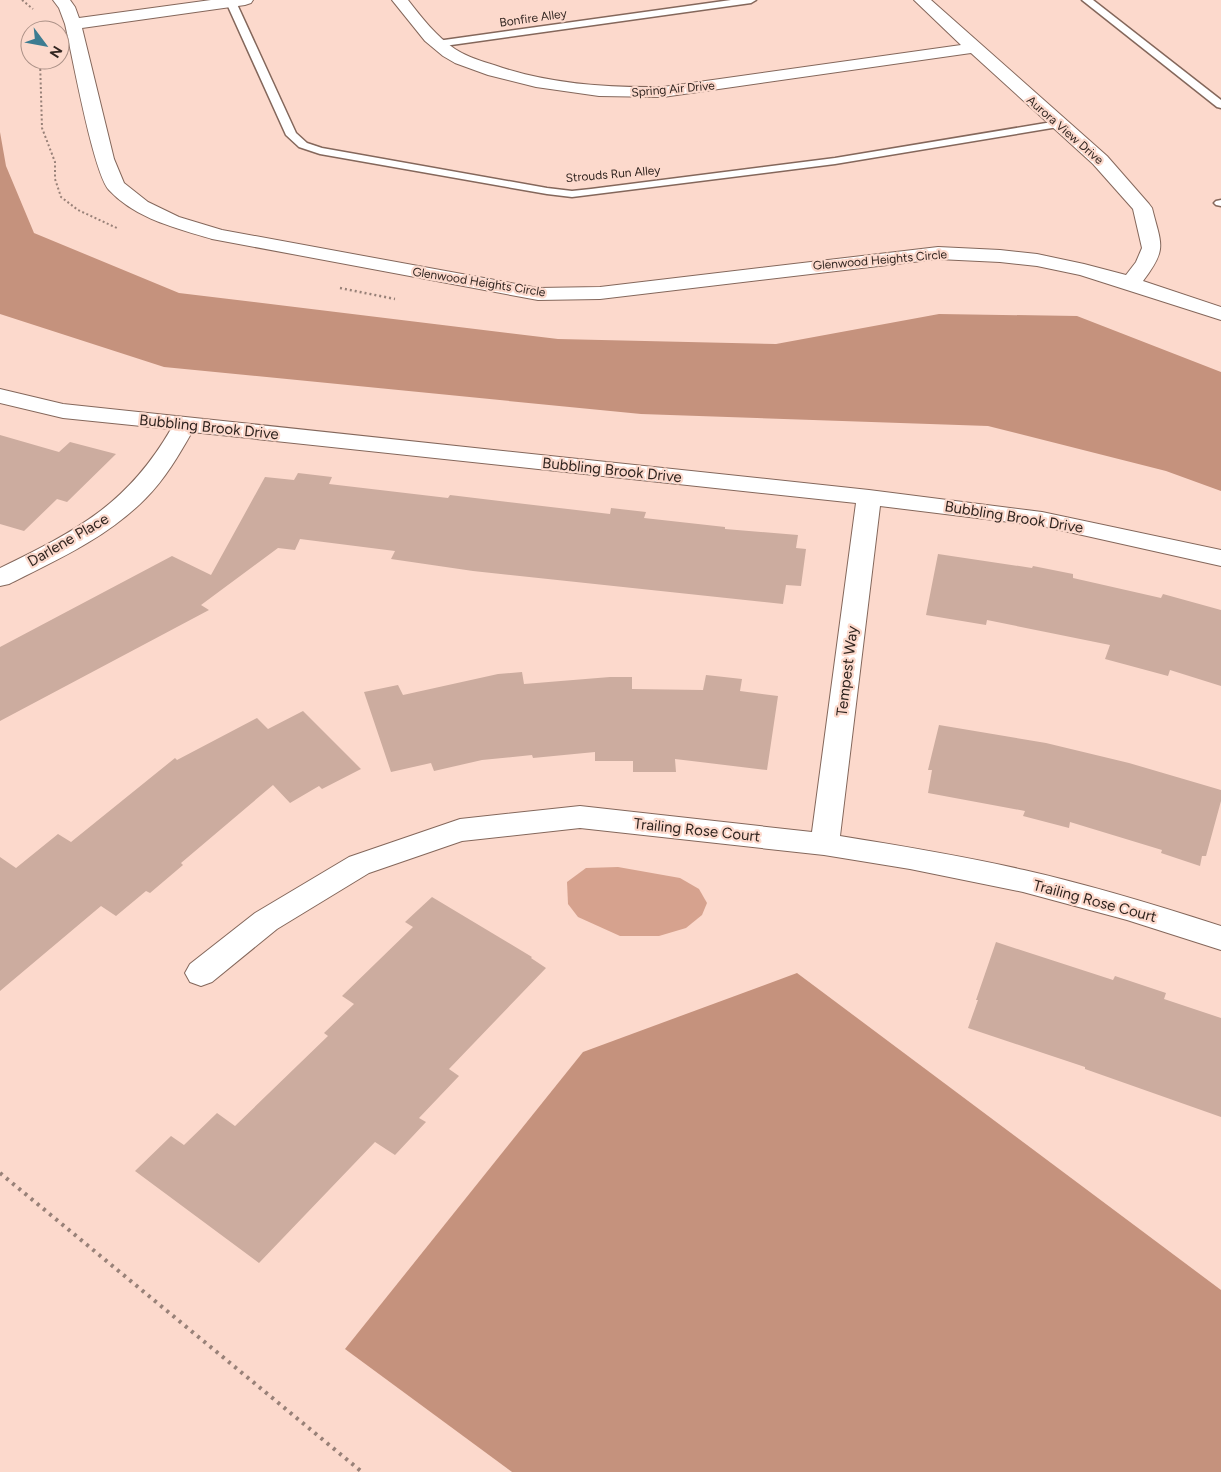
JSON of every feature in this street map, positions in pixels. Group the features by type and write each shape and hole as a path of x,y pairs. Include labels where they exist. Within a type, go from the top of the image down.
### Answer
{"street":[{"name":"Glenwood Heights Circle","path":"62,0 67,7 73,24 105,159 116,186 141,206 164,218 219,235 538,294 600,293 938,253 1037,260 1077,268 1130,283 1221,314"},
{"name":"Spring Air Drive","path":"400,0 421,28 437,44 470,63 546,85 574,89 626,93 663,92 974,48"},
{"name":"Aurora View Drive","path":"922,0 1100,160 1142,208 1152,248 1146,263 1130,283"},
{"path":"73,24 238,1"},
{"name":"Bubbling Brook Drive","path":"0,396 63,411 869,497 1042,519 1221,558"},
{"name":"Darlene Place","path":"1,576 61,548 104,522 130,500 148,479 172,447 186,424"},
{"name":"Tempest Way","path":"824,844 829,822 869,497"},
{"name":"Trailing Rose Court","path":"201,973 266,920 360,865 460,830 580,817 824,844 910,858 1023,881 1127,908 1221,938"}],"lane":[{"name":"Bonfire Alley","path":"437,44 751,0"},
{"path":"1087,0 1220,104"},
{"name":"Strouds Run Alley","path":"238,1 291,135 303,145 320,151 547,191 572,194 835,161 1058,124"}],"path":[{"path":"0,1173 362,1472"}],"shaded area":[{"path":"0,132 6,166 34,233 179,293 558,339 776,344 939,314 1077,316 1221,372 1221,491 1166,471 988,426 641,414 164,367 0,314"},
{"path":"618,867 680,878 699,889 707,903 702,915 686,928 659,936 620,936 578,917 568,904 567,882 586,868"},
{"path":"797,973 1221,1290 1221,1472 512,1472 345,1349 583,1052"}],"building":[{"path":"0,435 59,452 70,442 116,454 67,502 57,499 24,531 0,524"},
{"path":"298,473 332,477 329,484 448,498 450,495 610,514 611,508 646,512 644,518 725,527 725,529 798,535 796,548 806,549 801,586 786,585 783,604 473,571 391,559 395,551 300,539 295,550 278,548 201,605 209,610 0,721 0,647 172,556 211,575 265,477 294,480"},
{"path":"938,554 1032,568 1033,566 1073,574 1073,578 1161,598 1163,594 1221,610 1221,686 1170,670 1168,676 1105,659 1110,645 987,620 986,625 926,615"},
{"path":"522,672 524,684 632,677 632,689 703,690 706,675 742,679 740,691 778,696 767,770 675,759 676,772 633,772 633,761 595,761 595,752 533,758 532,755 482,760 434,771 431,763 391,772 364,692 398,685 403,695 498,674"},
{"path":"303,711 361,769 322,789 319,786 290,803 273,785 181,863 183,865 150,893 146,891 116,916 101,906 0,991 0,857 16,868 58,834 71,842 175,758 177,760 257,718 268,729"},
{"path":"939,725 1046,743 1129,763 1221,790 1221,801 1206,856 1202,856 1200,866 1161,853 1162,850 1070,822 1069,828 1023,816 1025,811 928,793 932,770 928,770"},
{"path":"432,897 532,957 546,968 449,1069 459,1076 419,1118 426,1122 395,1155 375,1142 259,1263 135,1171 171,1136 184,1145 217,1113 235,1126 328,1036 324,1033 354,1004 342,996 413,927 405,922"},
{"path":"996,942 1113,980 1115,976 1166,993 1164,999 1221,1018 1221,1117 1085,1069 1085,1067 968,1028"}]}
